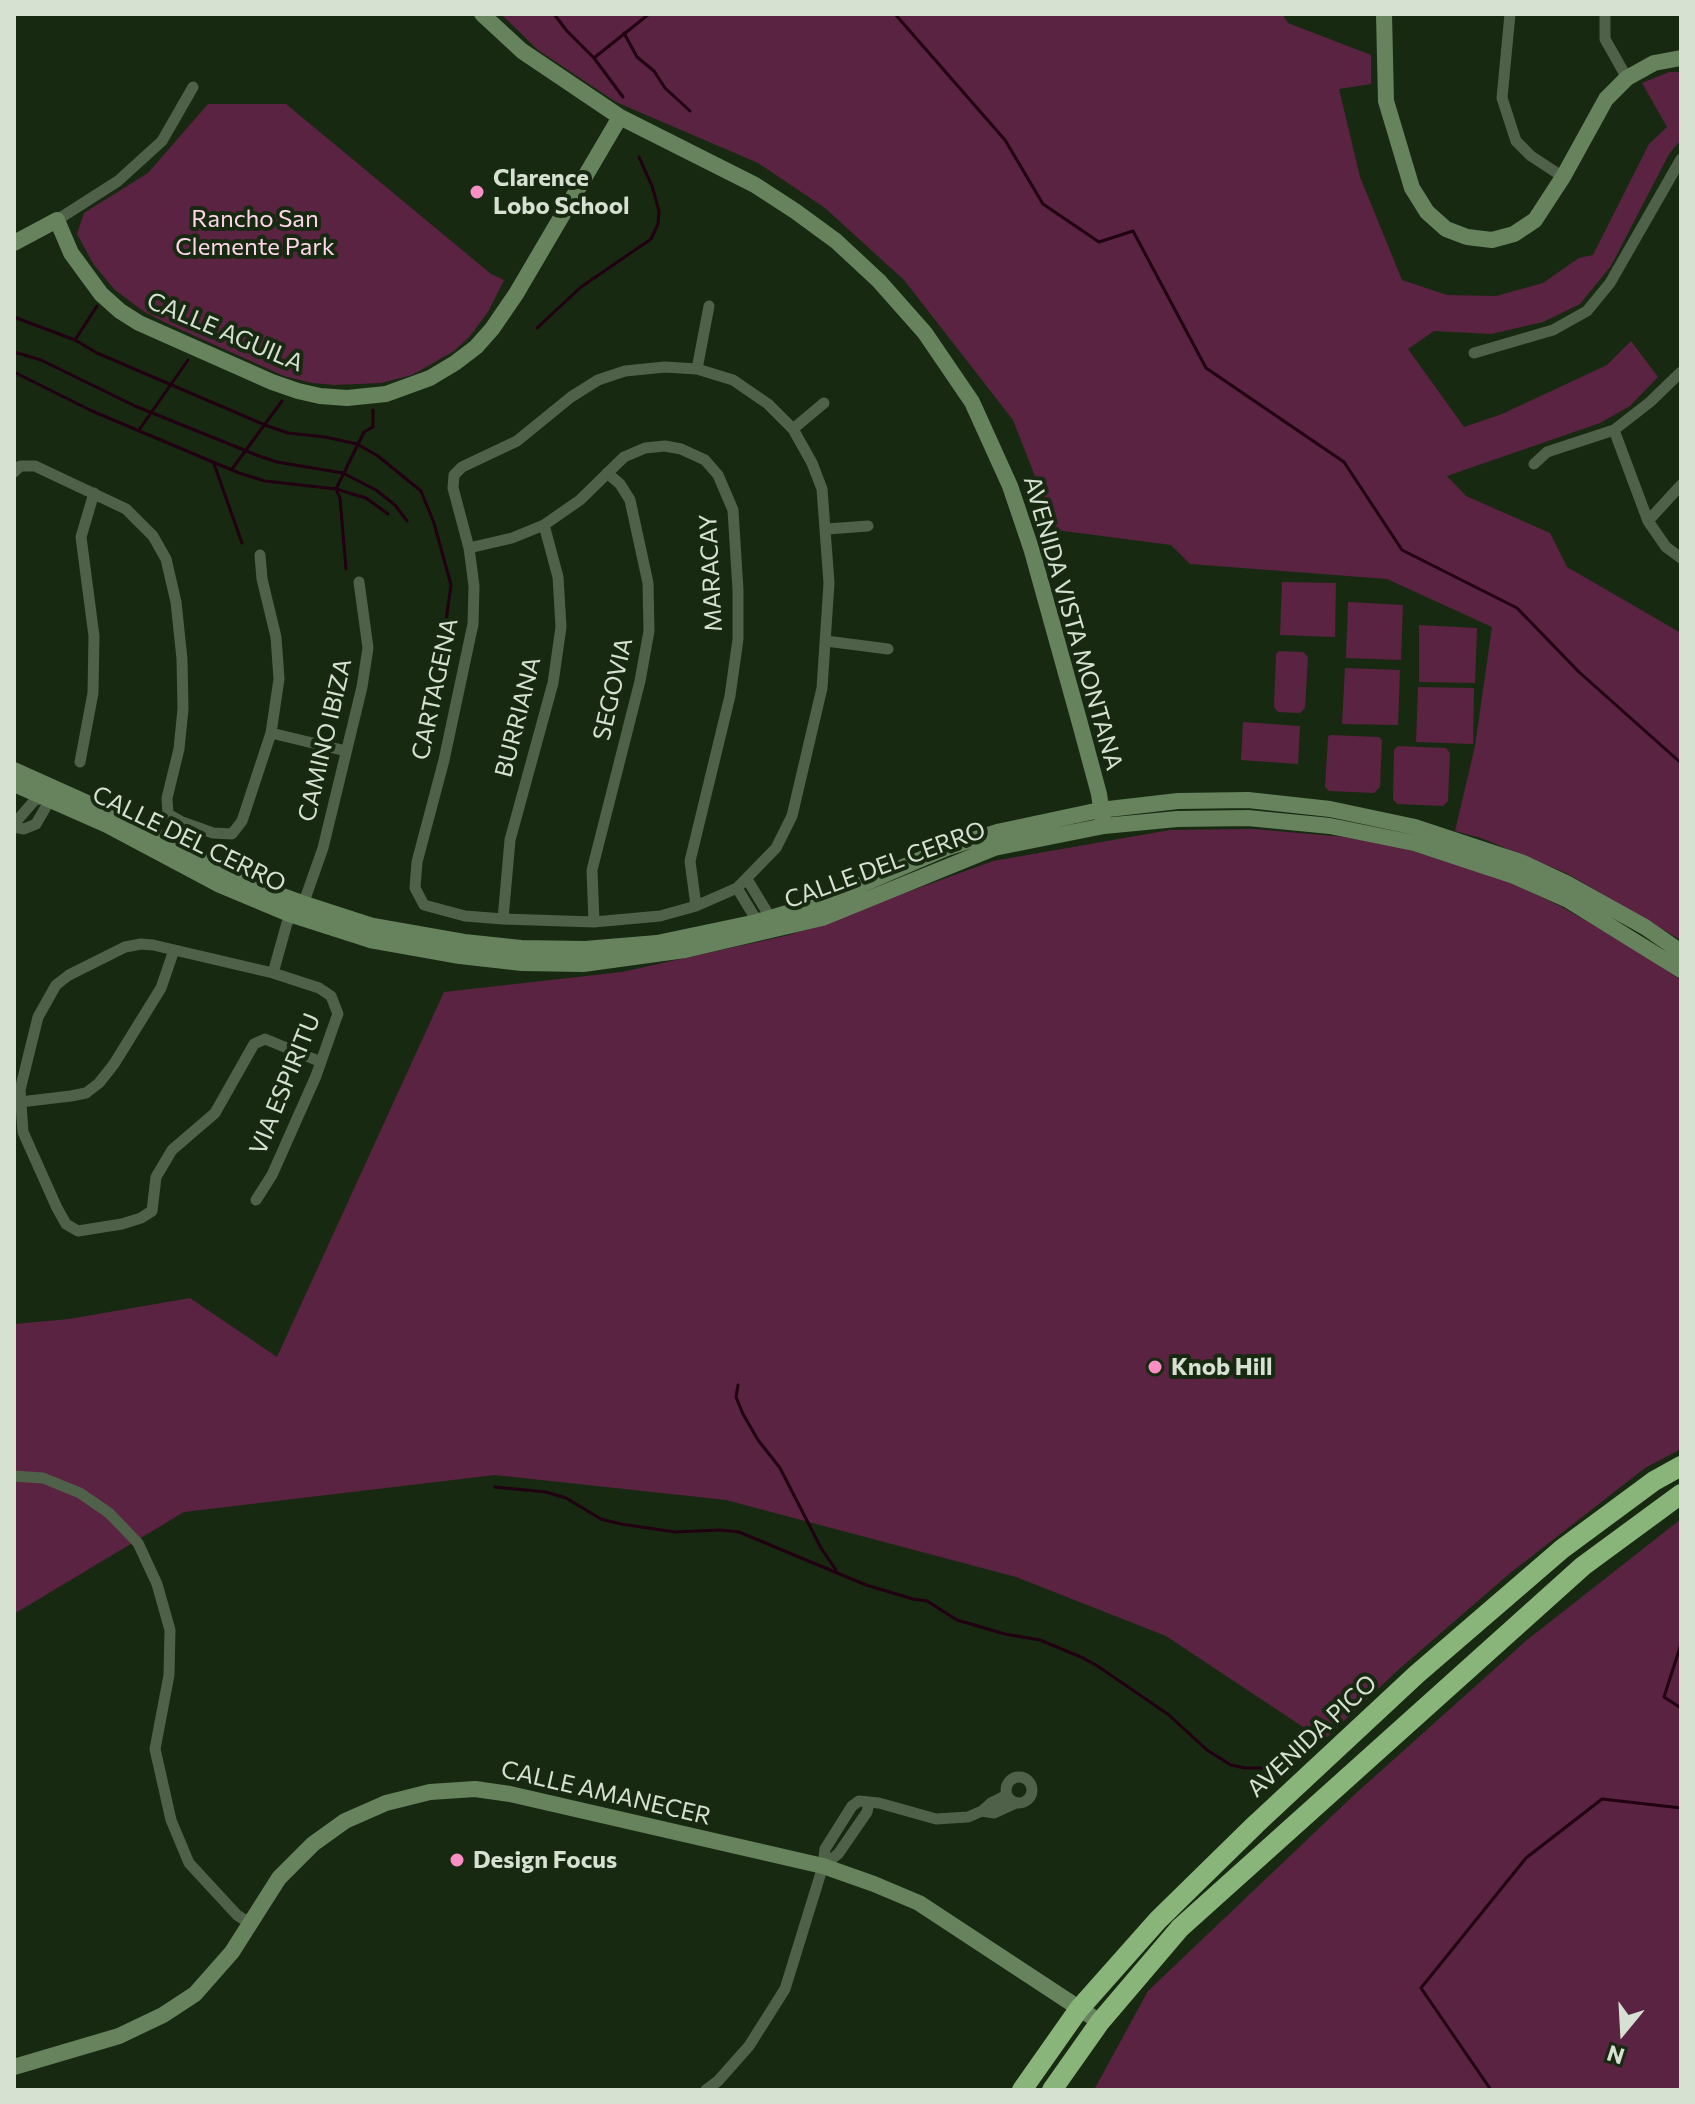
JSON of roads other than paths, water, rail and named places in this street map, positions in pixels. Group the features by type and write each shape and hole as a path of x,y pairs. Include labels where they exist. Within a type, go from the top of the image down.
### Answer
{"highway":[{"name":"AVENIDA PICO","path":"1022,2090 1079,2009 1158,1920 1417,1674 1562,1549 1654,1481 1681,1466"},
{"path":"1052,2090 1100,2022 1180,1928 1583,1566 1681,1494"}],"street":[{"name":"AVENIDA VISTA MONTANA","path":"482,14 522,51 620,117 755,185 795,211 836,241 869,271 925,333 972,402 1010,486 1032,551 1079,720 1099,794 1102,818"},
{"path":"1384,14 1386,101 1412,188 1427,212 1446,229 1467,237 1492,240 1514,234 1535,220 1606,99 1627,78 1654,63 1681,58"},
{"path":"1510,14 1502,98 1516,141 1531,156 1563,177"},
{"path":"1605,14 1605,39 1627,78"},
{"path":"14,243 118,181 162,141 193,87"},
{"name":"CALLE AGUILA","path":"57,220 71,253 101,294 139,323 261,378 298,391 320,396 375,396 430,378 455,363 484,338 516,294 620,117"},
{"path":"1474,353 1553,330 1587,311 1610,283 1681,159"},
{"path":"503,919 594,922 660,916 696,906 742,884 776,848 792,816 822,688 829,583 822,489 793,429 768,404 733,380 697,369 709,306"},
{"name":"CARTAGENA","path":"503,919 465,916 424,905 415,888 417,862 444,760 473,624 474,586 469,548 453,479 459,469 517,441 571,397 598,380 625,371 665,367 697,369"},
{"path":"1534,464 1547,452 1614,430 1681,372"},
{"path":"793,429 824,403"},
{"path":"1614,430 1648,521 1666,547 1681,558"},
{"name":"MARACAY","path":"469,548 512,538 544,525 580,500 624,457 645,448 665,446 681,449 705,460 718,475 733,510 738,576 738,639 730,696 690,861 696,906"},
{"path":"14,472 20,466 35,466 126,509 153,536 166,559 173,587 182,659 183,709 179,749 167,798 168,814 213,833 232,834 242,821 271,733 279,679 276,637 262,579 260,555"},
{"name":"SEGOVIA","path":"594,922 592,870 640,681 649,631 648,583 630,500 620,484 607,473"},
{"path":"1648,521 1681,485"},
{"path":"80,762 93,693 94,650 81,537 94,493"},
{"name":"BURRIANA","path":"503,919 510,840 553,683 561,627 558,577 544,525"},
{"path":"827,529 868,526"},
{"name":"CAMINO IBIZA","path":"273,973 287,923 297,909 323,848 362,687 368,648 359,582"},
{"path":"826,641 888,649"},
{"path":"271,733 346,751"},
{"name":"CALLE DEL CERRO","path":"14,770 49,791 140,827 297,909 464,942 521,948 585,949 657,943 766,926 947,848 997,832 1102,818 1178,801 1248,800 1330,809 1415,827 1521,862 1645,927 1681,952"},
{"name":"CALLE DEL CERRO","path":"14,784 49,791"},
{"path":"49,791 47,805 36,824 24,829 14,826 34,801 49,791"},
{"name":"CALLE DEL CERRO","path":"1102,818 1248,818 1330,826 1414,843 1514,876 1568,900 1681,970"},
{"path":"742,884 767,912 766,926"},
{"path":"273,973 153,945 125,947 85,965 56,985 38,1017 20,1090 20,1102 23,1132 66,1224 78,1231 122,1224 152,1211 156,1177 172,1150 215,1113 254,1044 265,1039 321,1062"},
{"path":"20,1102 86,1093 99,1083 161,988 174,950"},
{"name":"VIA ESPIRITU","path":"256,1200 272,1175 321,1062 338,1014 334,1000 319,988 273,973"},
{"path":"14,1476 43,1478 80,1493 109,1513 138,1543 157,1584 170,1630 169,1675 155,1749 171,1820 189,1863 237,1915 251,1924"},
{"name":"CALLE AMANECER","path":"14,2067 119,2036 163,2015 195,1994 232,1952 279,1878 313,1844 345,1821 386,1803 430,1792 475,1789 510,1794 823,1866 874,1884 919,1903 1100,2022"},
{"path":"706,2090 749,2046 785,1989 823,1866 825,1849 852,1806 859,1801 869,1802 936,1819 968,1817 991,1803 1011,1799"}],"waterway":[{"path":"554,14 594,58 623,97"},
{"path":"594,58 649,14"},
{"path":"895,14 1005,140 1043,204 1099,242 1133,231 1206,368 1344,462 1402,550 1517,608 1579,672 1681,763"},
{"path":"624,33 637,57 690,111"},
{"path":"537,328 581,287 651,239 658,224 659,211 639,157"},
{"path":"75,340 97,306"},
{"path":"14,317 75,340 97,353 265,425 288,433 357,444 378,456 421,491 434,523 451,585 444,635"},
{"path":"14,352 41,360 135,406 259,456 343,473 376,490 395,505 407,521"},
{"path":"139,430 188,360"},
{"path":"14,372 92,411 239,473 265,481 336,489 366,498 388,514"},
{"path":"232,469 282,401"},
{"path":"346,569 340,498 336,489 364,432 373,427 373,410"},
{"path":"214,464 242,543"},
{"path":"738,1385 736,1397 743,1414 780,1468 821,1548 836,1570"},
{"path":"495,1487 546,1492 566,1498 601,1519 621,1524 675,1532 739,1532 866,1585 927,1601 957,1620 1040,1640 1081,1657 1169,1715 1207,1750 1231,1765 1245,1768 1286,1765"},
{"path":"1681,1644 1664,1697 1681,1708"},
{"path":"1491,2090 1421,1988 1526,1858 1602,1799 1681,1808"}],"place":[{"name":"Clarence Lobo School","path":"477,192"},
{"name":"Knob Hill","path":"1155,1367"},
{"name":"Design Focus","path":"457,1860"}],"park label":[{"name":"Rancho San Clemente Park","path":"255,233"}]}
